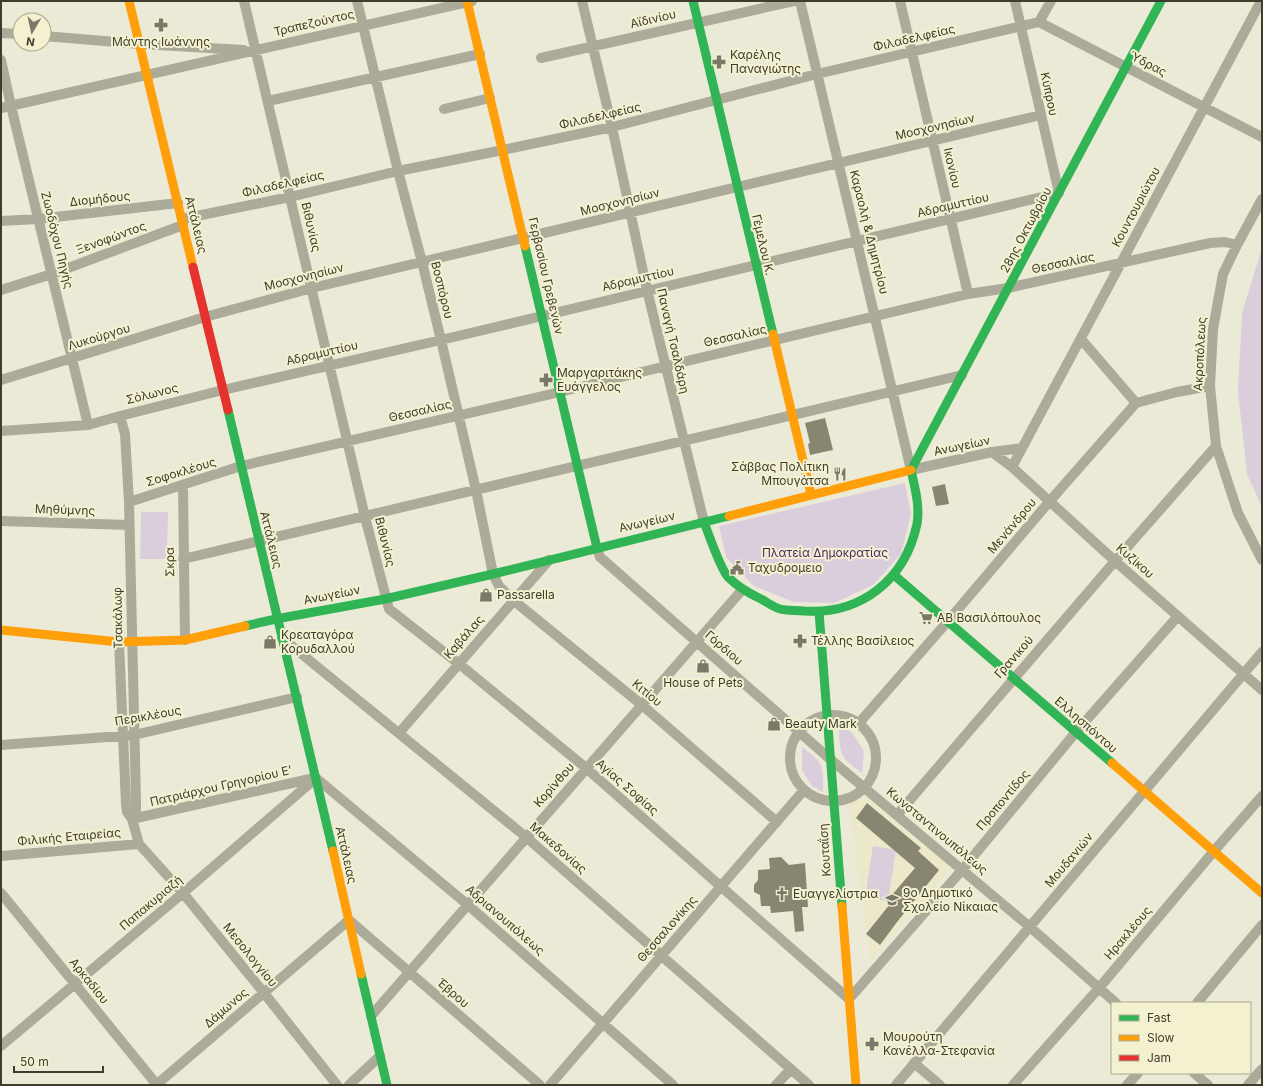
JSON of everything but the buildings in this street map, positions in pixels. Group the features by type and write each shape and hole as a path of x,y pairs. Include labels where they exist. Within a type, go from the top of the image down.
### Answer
{"main road":[{"name":"Αττάλειας","path":"130,1 297,697 387,1085"},
{"name":"Γερβασίου Γρεβενών","path":"469,1 490,98 598,552"},
{"name":"Γέμελου Κ.","path":"693,1 811,494"},
{"name":"28ης Οκτωβρίου","path":"911,470 1161,1"},
{"name":"Ανωγείων","path":"1,630 119,642 185,640 278,619 386,599 549,560 598,552 704,522 911,470"},
{"path":"704,522 727,576 742,590 780,609 819,612 842,608 858,603 876,591 894,574 909,550 917,528 918,503 911,470"},
{"name":"Ελλησπόντου","path":"894,574 1262,893"},
{"name":"Κουταΐση","path":"819,612 856,1085"}],"street":[{"name":"Βιθυνίας","path":"244,1 365,517 386,599"},
{"name":"Βοσπόρου","path":"357,1 459,415 493,574 499,586"},
{"name":"Τραπεζούντος","path":"6,107 256,51 469,1"},
{"name":"Παναγή Τσαλδάρη","path":"582,1 612,127 647,290 704,522"},
{"name":"Αϊδινίου","path":"541,58 794,1"},
{"name":"Καραολή & Δημητρίου","path":"800,1 894,391 911,470"},
{"name":"Ικονίου","path":"900,1 968,294"},
{"name":"Κύπρου","path":"1015,1 1059,194"},
{"path":"1021,26 1039,22 1051,1"},
{"name":"Κουντουριώτου","path":"1012,467 1261,1"},
{"name":"Ύδρας","path":"1039,22 1262,137"},
{"name":"Φιλαδελφείας","path":"182,222 398,171 612,127 817,74 912,53 1021,26"},
{"path":"1,33 12,34"},
{"name":"Τραπεζούντος","path":"52,37 256,51"},
{"path":"268,101 480,54"},
{"name":"Ζωοδόχου Πηγής","path":"1,60 6,107 38,219 88,425"},
{"path":"444,109 490,98"},
{"name":"Μοσχονησίων","path":"205,317 312,288 524,239 1041,115"},
{"name":"Αδραμυττίου","path":"223,390 1059,194"},
{"name":"Ακροπόλεως","path":"1262,199 1223,274 1213,329 1210,386 1216,446 1238,513 1262,560"},
{"name":"Διομήδους","path":"1,222 178,203"},
{"name":"Ξενοφώντος","path":"1,290 52,274 182,222"},
{"name":"Θεσσαλίας","path":"241,466 560,392 968,294 1008,288 1210,243 1225,242 1237,245"},
{"name":"Λυκούργου","path":"1,380 205,317"},
{"path":"1080,339 1136,403 1177,392 1210,386"},
{"path":"183,559 962,375"},
{"name":"Σόλωνος","path":"1,431 88,425 223,390"},
{"name":"Μενάνδρου","path":"859,723 1136,403"},
{"name":"Τσακάλωφ","path":"120,416 124,434 129,502 131,642 136,801 136,811 132,819"},
{"name":"Γρανικού","path":"897,815 1216,446"},
{"name":"Ανωγείων","path":"911,470 992,452 1022,448"},
{"name":"Κυζίκου","path":"992,452 1012,467 1115,561 1262,690"},
{"name":"Σοφοκλέους","path":"129,502 241,466"},
{"name":"Σκρα","path":"183,484 185,640"},
{"name":"Μηθύμνης","path":"1,521 129,525"},
{"name":"Γόρδιου","path":"598,552 696,642 830,759"},
{"name":"Καβάλας","path":"399,733 458,663 549,560"},
{"name":"Κιτίου","path":"499,586 642,705 777,822"},
{"name":"Κορίνθου","path":"371,1016 742,590"},
{"name":"Αγίας Σοφίας","path":"386,599 389,609 458,663 586,768 849,999"},
{"name":"Προποντίδος","path":"849,999 962,870 1076,732 1178,616"},
{"name":"Μακεδονίας","path":"282,638 526,837 809,1085"},
{"name":"Τσακάλωφ","path":"119,642 126,804 127,812 132,819 139,844"},
{"name":"Μουδανιών","path":"896,1085 1262,652"},
{"name":"Περικλέους","path":"1,745 134,735 297,697"},
{"path":"827,715 843,716 859,723 873,741 876,755 873,775 865,788 852,796 834,802 818,798 804,790 793,775 790,757 793,741 799,732 813,720 827,715"},
{"name":"Κωνσταντινουπόλεως","path":"830,759 1030,927 1115,1002"},
{"name":"Πατριάρχου Γρηγορίου Ε'","path":"132,819 316,778"},
{"name":"Παπακυριαζή","path":"1,1046 183,893 316,778"},
{"name":"Αδριανουπόλεως","path":"316,778 468,905 673,1085"},
{"name":"Θεσσαλονίκης","path":"550,1085 804,790"},
{"name":"Ηρακλέους","path":"1012,1085 1099,988 1262,796"},
{"name":"Μεσολογγίου","path":"139,844 183,893 337,1085"},
{"name":"Φιλικής Εταιρείας","path":"1,856 139,844"},
{"name":"Αρκαδίου","path":"1,893 156,1085"},
{"name":"Έβρου","path":"349,920 540,1085"},
{"name":"Δάμωνος","path":"156,1085 349,920"},
{"path":"1198,1002 1262,925"},
{"path":"349,1085 380,1056"},
{"path":"914,1064 940,1085"},
{"path":"776,1085 790,1069"},
{"path":"1248,1085 1262,1069"},
{"path":"1128,1085 1137,1074"},
{"path":"1195,1074 1208,1085"}],"shaded area":[{"name":"9o Δημοτικό Σχολείο Νίκαιας","path":"868,794 953,866 870,961 849,804"}],"green space":[{"path":"1262,248 1262,507 1247,474 1238,391 1242,313"},
{"name":"Πλατεία Δημοκρατίας","path":"905,483 911,514 901,554 873,585 834,603 794,602 754,586 726,557 719,526"},
{"path":"141,512 168,512 167,559 140,559"},
{"path":"844,726 853,734 864,751 862,773 843,756 841,751 839,730"},
{"path":"802,747 815,757 821,766 823,776 823,792 812,786 802,770"},
{"path":"873,846 896,850 888,901 865,898"}],"traffic: fast":[{"path":"693,1 773,334"},
{"path":"911,470 1161,1"},
{"path":"525,246 597,548"},
{"path":"228,410 333,851"},
{"path":"704,522 725,573 732,581 747,592 783,610 825,611 844,607 862,600 877,590 891,577 902,562 911,544 918,517 917,497 911,470"},
{"path":"245,626 385,599 729,516"},
{"path":"894,575 1112,763"},
{"path":"819,612 842,906"},
{"path":"361,974 387,1085"}],"traffic: slow":[{"path":"129,1 193,267"},
{"path":"467,1 525,246"},
{"path":"773,334 811,494"},
{"path":"729,516 911,470"},
{"path":"1,630 119,642 185,640 245,626"},
{"path":"1112,763 1262,893"},
{"path":"333,851 361,974"},
{"path":"842,906 856,1085"}],"traffic: jam":[{"path":"193,267 228,410"}],"place":[{"name":"Μάντης Ιωάννης","path":"161,25"},
{"name":"Καρέλης Παναγιώτης","path":"719,62"},
{"name":"Μαργαριτάκης Ευάγγελος","path":"546,380"},
{"name":"Σάββας Πολίτικη Μπουγάτσα","path":"840,474"},
{"name":"Ταχυδρομειο","path":"737,568"},
{"name":"Passarella","path":"486,595"},
{"name":"ΑΒ Βασιλόπουλος","path":"926,618"},
{"name":"Τέλλης Βασίλειος","path":"800,641"},
{"name":"Κρεαταγόρα Κορυδαλλού","path":"270,642"},
{"name":"House of Pets","path":"703,666"},
{"name":"Beauty Mark","path":"774,724"},
{"name":"Ευαγγελίστρια","path":"782,894"},
{"name":"9o Δημοτικό Σχολείο Νίκαιας","path":"892,900"},
{"name":"Μουρούτη Κανέλλα-Στεφανία","path":"872,1044"}]}
